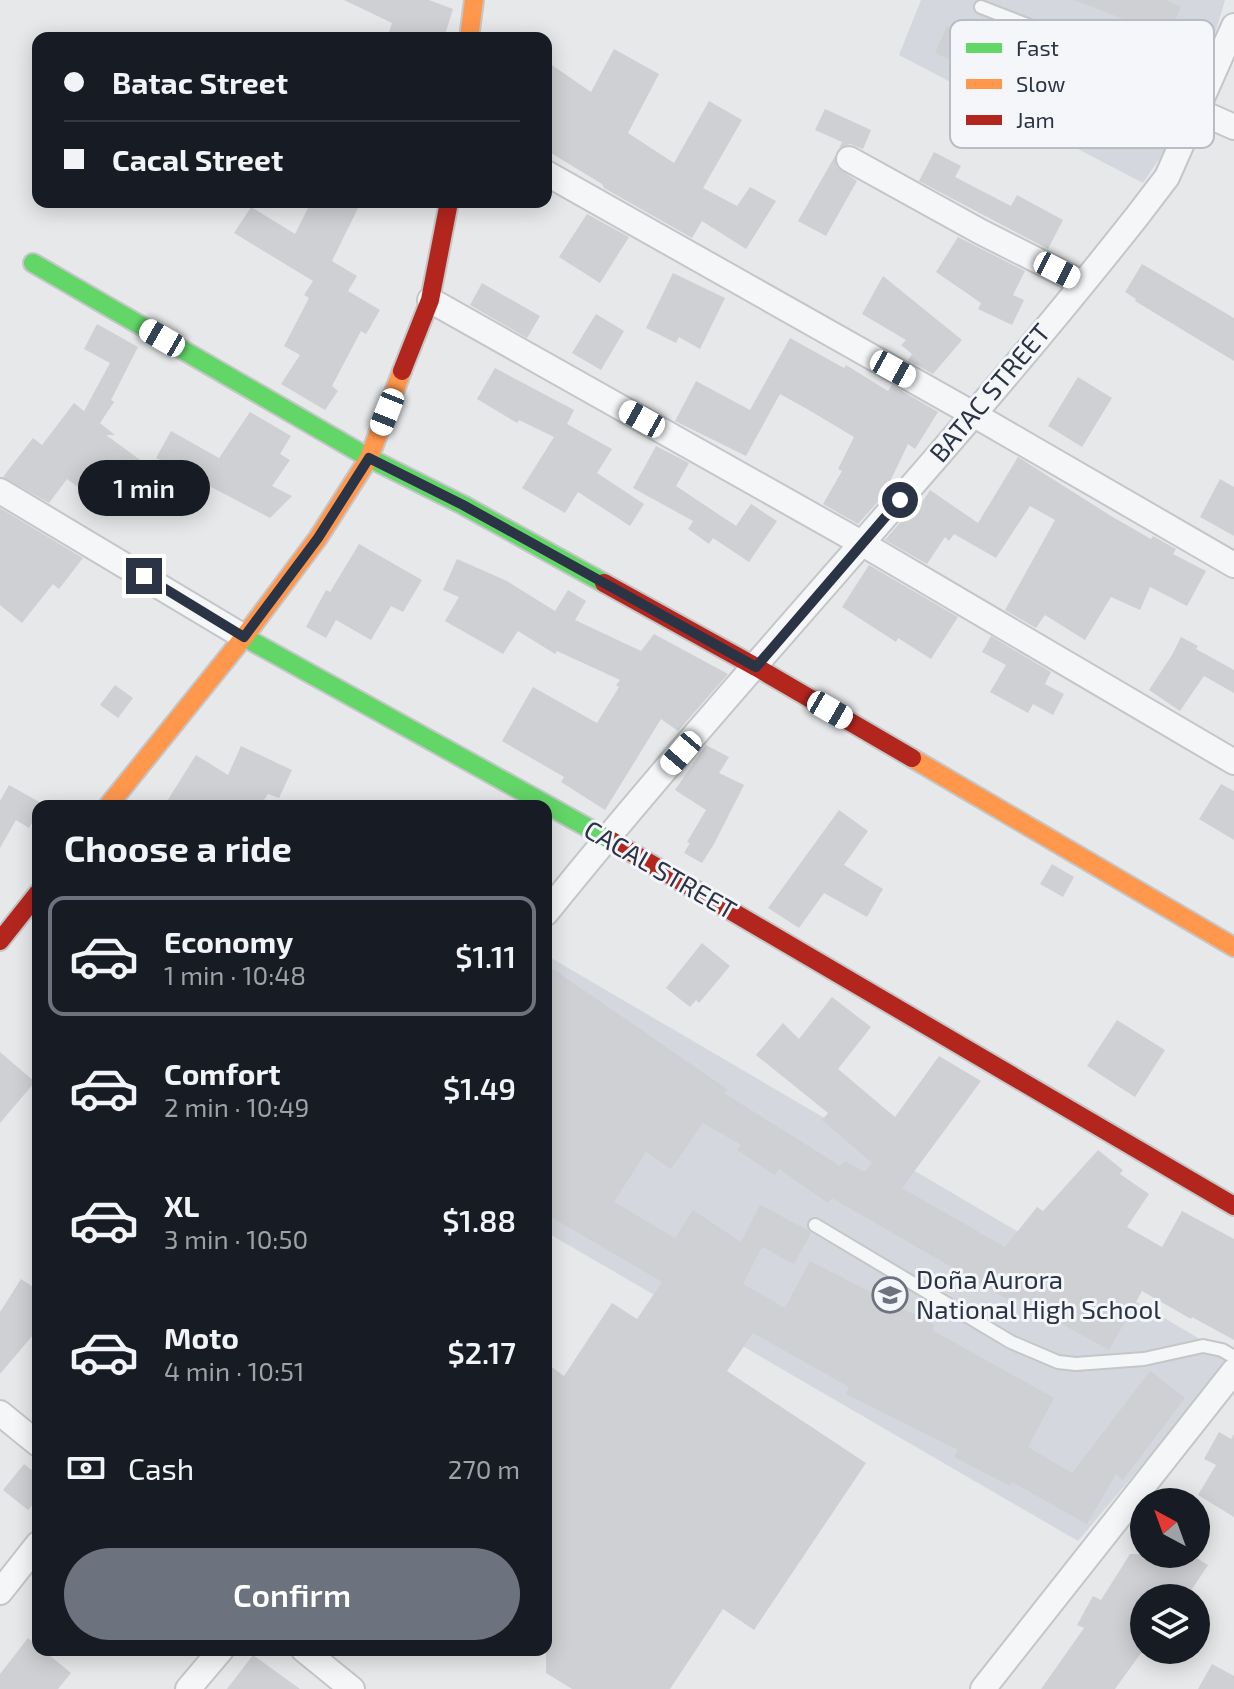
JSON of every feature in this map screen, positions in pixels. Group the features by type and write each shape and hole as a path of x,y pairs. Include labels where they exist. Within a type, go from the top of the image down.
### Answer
{"street":[{"path":"470,32 474,0"},
{"name":"BATAC STREET","path":"1214,74 1234,26"},
{"path":"1214,111 1234,127"},
{"name":"BATAC STREET","path":"552,906 606,838 863,544 1082,283 1167,177 1181,148"},
{"path":"849,159 981,232 1082,283"},
{"path":"552,176 1234,565"},
{"path":"113,800 244,637 318,538 369,458 430,300 448,208"},
{"path":"33,263 369,458 463,505 756,667 1234,947"},
{"path":"430,300 863,544 1234,762"},
{"name":"CACAL STREET","path":"0,491 244,637 538,800"},
{"name":"CACAL STREET","path":"552,808 1234,1206"},
{"path":"0,941 32,901"},
{"path":"983,1689 1234,1371"},
{"path":"0,1413 32,1439"},
{"path":"0,1592 32,1552"},
{"path":"188,1689 216,1656"},
{"path":"311,1656 352,1689"}],"lane":[{"path":"981,7 1011,20"},
{"path":"815,1225 1011,1342 1058,1362 1144,1359 1203,1346 1222,1350 1234,1357"}],"shaded area":[{"path":"921,0 1225,0 1214,37 1214,20 950,20 950,82 899,55"},
{"path":"1076,148 1166,148 1143,183"},
{"name":"Doña Aurora National High School","path":"552,959 1232,1358 1078,1541 552,1235"}],"building":[{"path":"344,0 429,0 453,9 446,32 389,32 392,23"},
{"path":"1074,0 1166,0 1181,7 1175,20 1126,20"},
{"path":"947,26 950,27 950,60 935,53"},
{"path":"614,49 659,74 628,133 674,163 709,101 742,120 703,188 737,206 750,187 776,201 746,249 702,221 692,238 604,188 552,154 552,65 591,92"},
{"path":"825,109 871,130 863,149 850,144 839,148 842,142 815,130"},
{"path":"934,152 961,166 955,177 1011,206 1017,195 1063,220 1048,249 919,181"},
{"path":"835,156 837,167 857,181 826,236 798,221"},
{"path":"253,208 295,234 308,208 358,208 332,261 357,276 348,291 380,310 366,334 361,331 332,386 338,391 325,410 281,384 300,355 284,346 309,298 304,295 313,281 234,233"},
{"path":"587,214 629,237 600,283 559,257"},
{"path":"958,237 1025,271 1013,295 1024,300 1012,325 978,309 981,303 936,272"},
{"path":"1142,264 1234,318 1234,361 1125,292"},
{"path":"673,273 725,298 700,349 679,337 676,343 646,328"},
{"path":"883,276 962,340 933,374 908,360 912,354 901,345 906,340 862,314"},
{"path":"482,283 540,316 527,338 470,305"},
{"path":"596,314 624,331 601,370 572,353"},
{"path":"97,324 138,347 111,400 114,402 100,423 115,435 106,435 147,465 126,494 119,489 109,503 100,497 97,501 67,479 49,503 3,477 33,438 42,445 74,403 84,411 110,363 84,349"},
{"path":"790,338 844,368 846,365 888,391 892,385 938,412 915,449 908,444 883,496 858,524 823,504 842,471 838,469 854,437 807,409 780,394 746,456 675,421 696,381 750,410"},
{"path":"495,368 574,410 567,424 612,449 597,473 644,504 630,526 578,492 565,513 522,488 554,437 519,420 517,423 477,399"},
{"path":"1078,377 1112,398 1082,447 1048,426"},
{"path":"250,412 291,436 280,454 290,460 272,486 292,496 270,518 156,458 171,431 219,458"},
{"path":"656,446 689,463 676,486 736,526 751,504 777,521 749,562 713,538 709,544 688,529 693,521 633,488"},
{"path":"1018,457 1111,516 1151,539 1153,536 1176,549 1173,554 1206,571 1187,606 1150,587 1140,610 1111,597 1085,640 1045,615 1036,628 1005,610 1055,520 1030,506 996,558 954,534 949,541 945,537 927,564 885,540 909,512 914,514 930,490 978,523"},
{"path":"1220,479 1234,487 1234,536 1200,517"},
{"path":"0,508 83,558 59,589 53,584 22,623 0,605"},
{"path":"359,544 422,580 403,612 391,606 371,640 336,620 326,638 306,627 326,590 330,592"},
{"path":"457,559 507,581 555,611 568,590 586,601 575,620 641,651 654,634 728,674 678,731 661,719 605,810 561,782 564,777 502,741 533,687 597,723 619,687 616,685 620,680 557,651 555,654 518,631 503,654 445,621 459,597 443,590"},
{"path":"869,565 958,617 931,659 898,638 896,642 842,607"},
{"path":"991,636 1051,672 1045,684 1064,694 1053,715 1033,704 1028,713 990,692 1006,665 982,652"},
{"path":"1181,637 1234,670 1234,693 1204,676 1180,711 1149,690"},
{"path":"115,685 133,698 118,718 100,705"},
{"path":"706,745 729,757 719,773 744,785 702,863 684,853 706,810 675,790"},
{"path":"241,746 292,770 279,798 268,794 264,800 168,800 196,755 228,775"},
{"path":"1221,784 1234,791 1234,840 1199,819"},
{"path":"9,785 36,800 32,800 32,823 29,828 16,820 0,848 0,801"},
{"path":"839,810 868,831 844,865 883,889 867,917 824,893 799,928 768,908"},
{"path":"1052,864 1074,877 1063,897 1040,884"},
{"path":"702,943 730,966 699,1003 696,1000 690,1007 666,988"},
{"path":"552,971 727,1089 724,1093 840,1166 845,1161 865,1172 872,1163 822,1120 828,1113 756,1055 783,1023 799,1039 832,997 871,1027 838,1069 895,1117 939,1056 981,1081 902,1188 1005,1247 1037,1207 1043,1211 1098,1150 1123,1170 1120,1174 1149,1194 1127,1227 1162,1247 1182,1211 1234,1239 1234,1340 1142,1291 1109,1350 1015,1298 1012,1302 832,1198 828,1203 779,1169 775,1175 737,1150 741,1145 703,1123 671,1169 646,1152 614,1202 675,1238 693,1210 741,1242 760,1205 808,1230 811,1233 794,1264 762,1247 743,1284 785,1308 810,1261 935,1325 932,1330 1054,1398 1028,1447 1072,1473 1150,1371 1185,1398 1123,1480 1116,1474 1087,1524 1012,1482 1010,1486 954,1457 958,1450 846,1394 849,1387 753,1333 727,1371 866,1463 754,1630 723,1609 670,1689 572,1689 546,1673 546,1656 552,1656 552,1367 564,1376 612,1303 637,1319 662,1282 552,1218"},
{"path":"1117,1020 1165,1050 1135,1097 1087,1066"},
{"path":"0,1052 32,1079 32,1086 0,1123"},
{"path":"21,1279 32,1286 32,1336 0,1374 0,1312"},
{"path":"1219,1432 1231,1439 1234,1434 1234,1517 1210,1502 1210,1488 1202,1488 1216,1465 1204,1459"},
{"path":"24,1464 32,1470 32,1506 28,1510 3,1490"},
{"path":"1130,1554 1130,1568 1206,1568 1195,1584 1130,1584 1130,1664 1133,1664 1115,1689 1041,1689 1084,1628 1077,1625 1093,1596 1101,1600"},
{"path":"28,1638 32,1641 32,1656 50,1656 71,1673 58,1689 0,1689 0,1674"},
{"path":"254,1656 300,1689 227,1689"},
{"path":"1212,1664 1234,1676 1234,1689 1198,1689"}],"traffic: fast":[{"path":"33,263 369,458 463,505 604,583"},
{"path":"244,637 538,800"},
{"path":"552,808 612,841"}],"traffic: slow":[{"path":"470,32 474,0"},
{"path":"113,800 244,637 318,538 369,458 402,371"},
{"path":"912,758 1234,947"}],"traffic: jam":[{"path":"402,371 430,300 448,208"},
{"path":"604,583 912,758"},
{"path":"612,841 1234,1206"},
{"path":"0,941 32,901"}],"place":[{"name":"Doña Aurora National High School","path":"890,1295"}],"route":[{"path":"144,576 244,637 318,538 369,458 463,505 756,667 900,500"}]}
